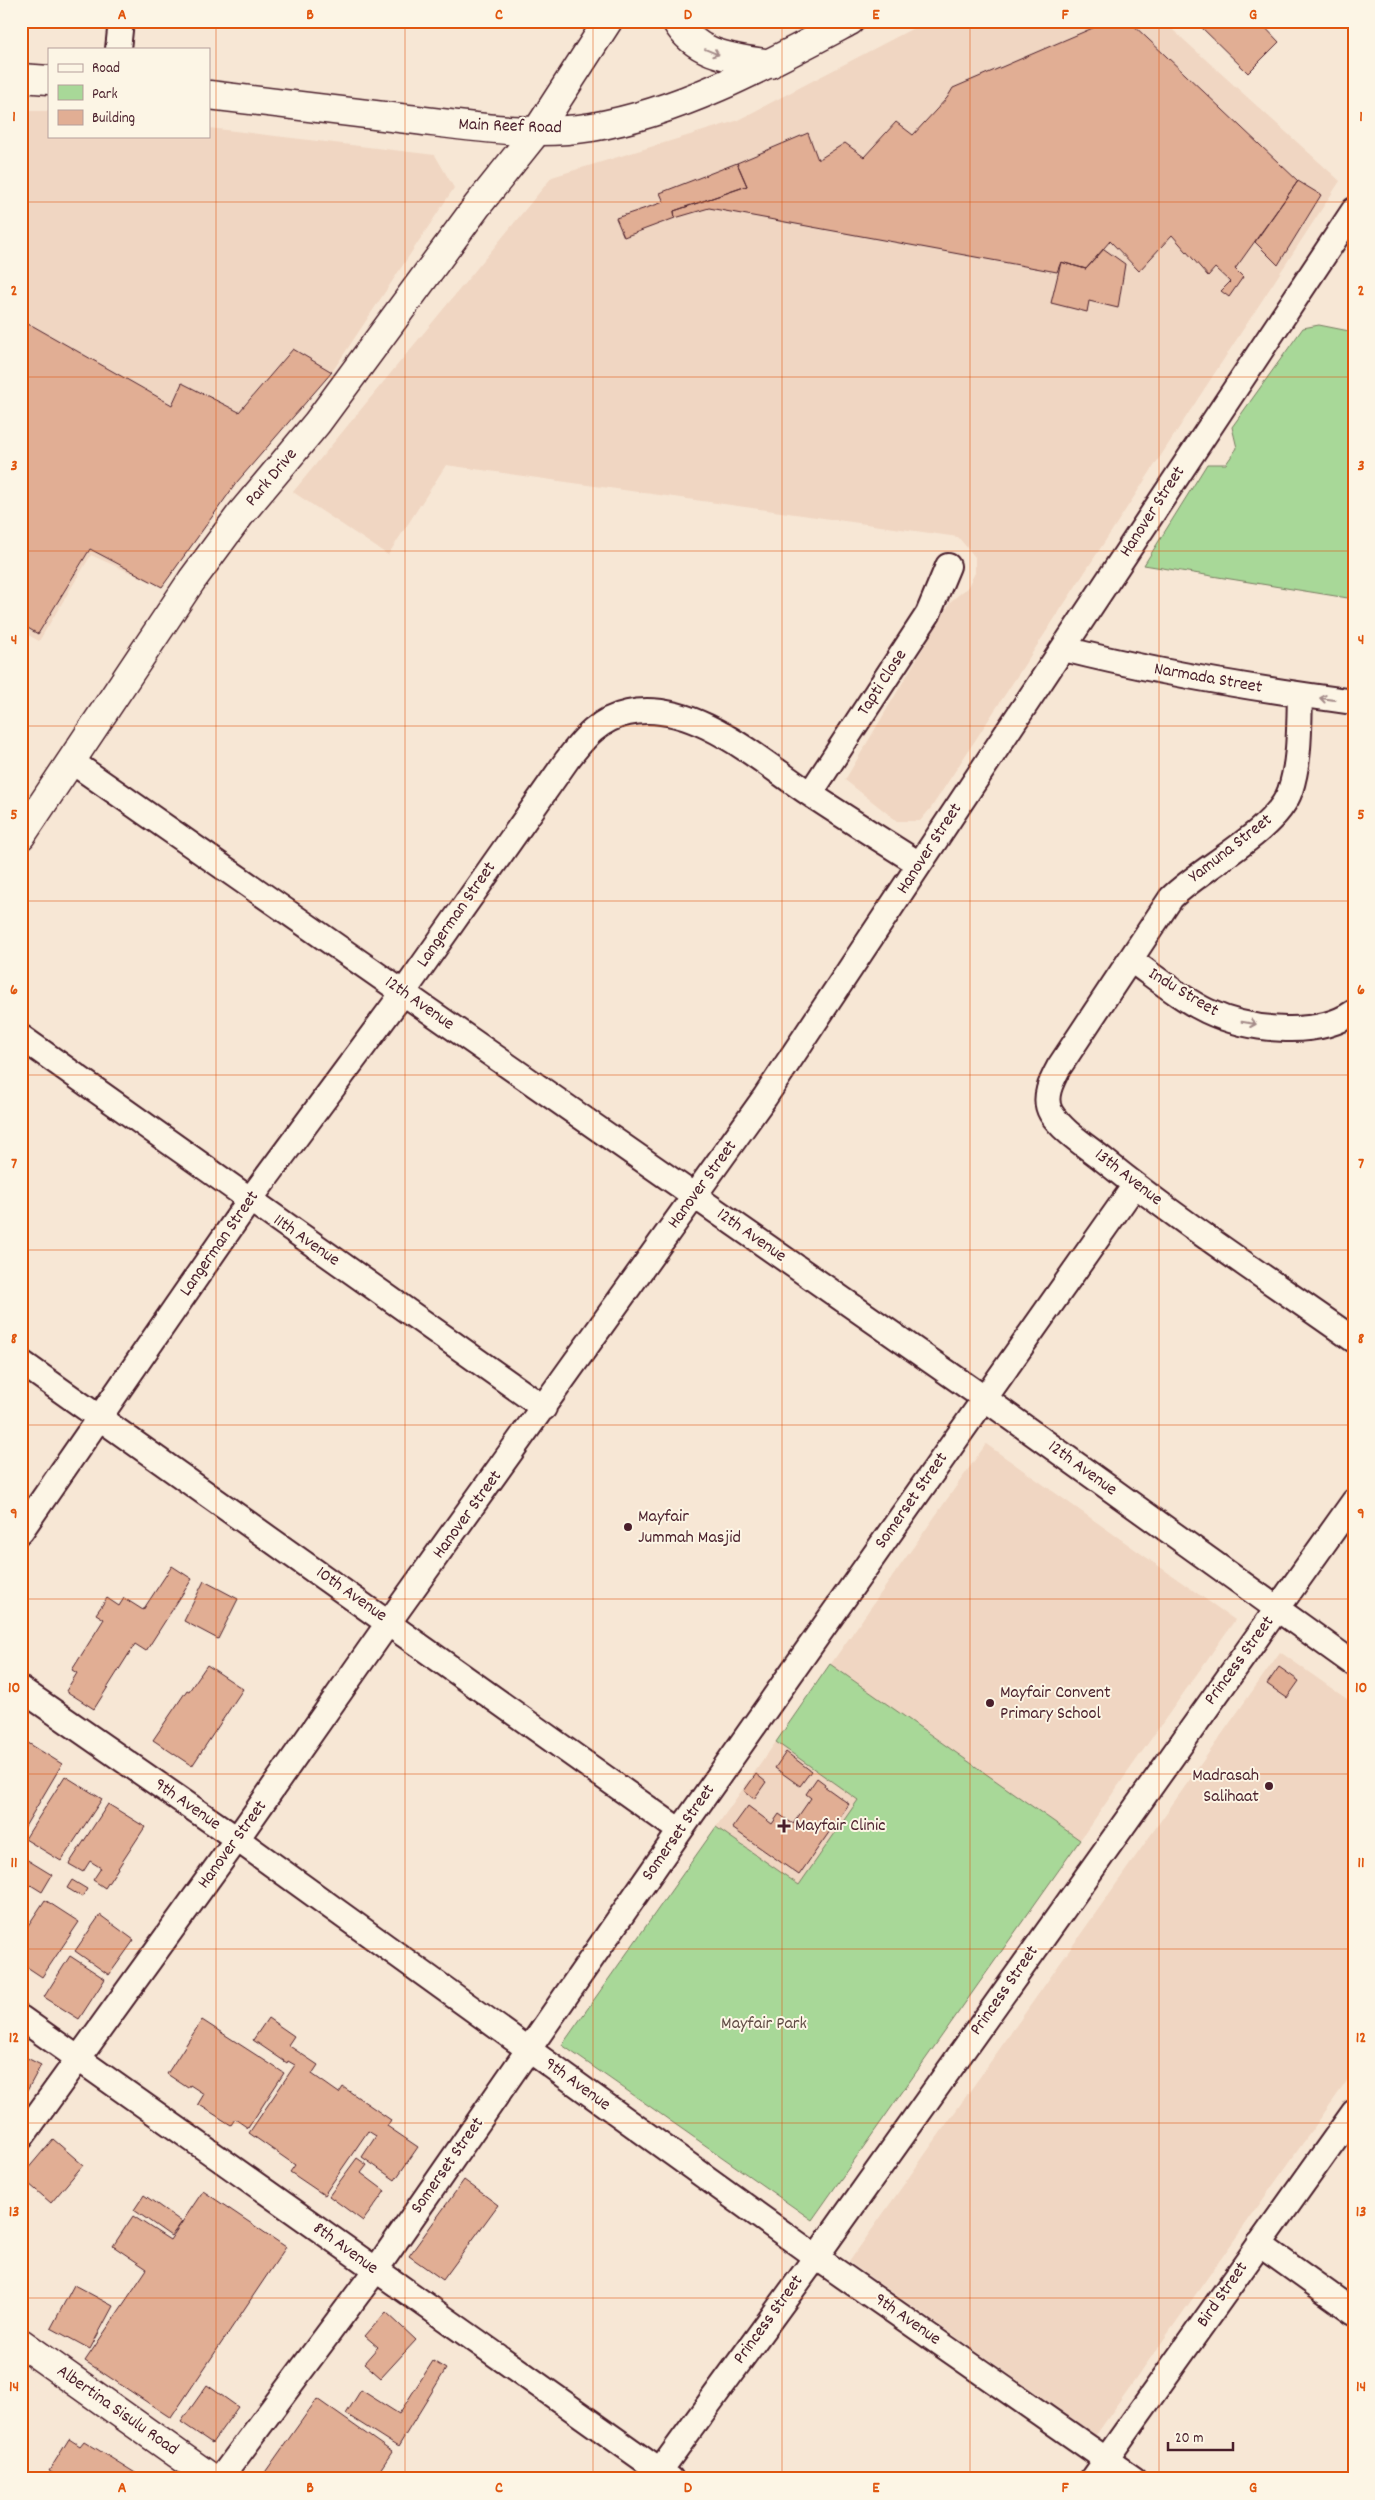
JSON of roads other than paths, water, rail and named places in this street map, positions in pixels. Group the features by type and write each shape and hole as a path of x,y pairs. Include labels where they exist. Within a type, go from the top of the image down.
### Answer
{"main road":[{"name":"Park Drive","path":"21,836 218,545 317,423 477,206 537,131 608,21"},
{"path":"676,21 694,43 714,54 770,64"},
{"name":"Main Reef Road","path":"210,95 452,124 537,131 592,127 638,116 710,90 770,64 850,21"},
{"path":"21,78 48,80"},
{"name":"Albertina Sisulu Road","path":"21,2343 213,2479"}],"street":[{"path":"118,48 122,21"},
{"name":"Hanover Street","path":"21,2138 238,1840 390,1622 694,1197 832,1000 919,864 1064,649 1212,421 1354,210"},
{"name":"Tapti Close","path":"810,794 928,614 948,566"},
{"name":"Narmada Street","path":"1064,649 1128,665 1300,695 1354,702"},
{"name":"Yamuna Street","path":"1131,960 1171,898 1262,828 1279,810 1289,792 1294,774 1299,735 1300,695"},
{"name":"Langerman Street","path":"21,1531 250,1201 402,993 567,760 590,731 605,721 628,712 666,711 682,716 704,725 749,752 810,794 919,864"},
{"name":"12th Avenue","path":"71,761 984,1398 1354,1664"},
{"name":"Indu Street","path":"1131,960 1207,1011 1245,1023 1299,1030 1336,1023 1354,1012"},
{"name":"13th Avenue","path":"1131,960 1052,1080 1048,1102 1050,1112 1062,1126 1135,1185 1354,1340"},
{"name":"11th Avenue","path":"21,1037 544,1408"},
{"name":"Somerset Street","path":"220,2479 375,2271 680,1832 1135,1185"},
{"name":"10th Avenue","path":"21,1362 99,1419 390,1622 680,1832"},
{"name":"Princess Street","path":"661,2476 1354,1501"},
{"name":"9th Avenue","path":"21,1689 238,1840 816,2256 1134,2479"},
{"name":"8th Avenue","path":"21,2018 661,2476"},
{"name":"Bird Street","path":"1092,2479 1354,2112"},
{"path":"1259,2244 1354,2312"}],"place":[{"name":"Mayfair Jummah Masjid","path":"628,1527"},
{"name":"Mayfair Convent Primary School","path":"990,1703"},
{"name":"Madrasah Salihaat","path":"1269,1786"},
{"name":"Mayfair Clinic","path":"784,1826"}],"park label":[{"name":"Mayfair Park","path":"764,2024"}]}
